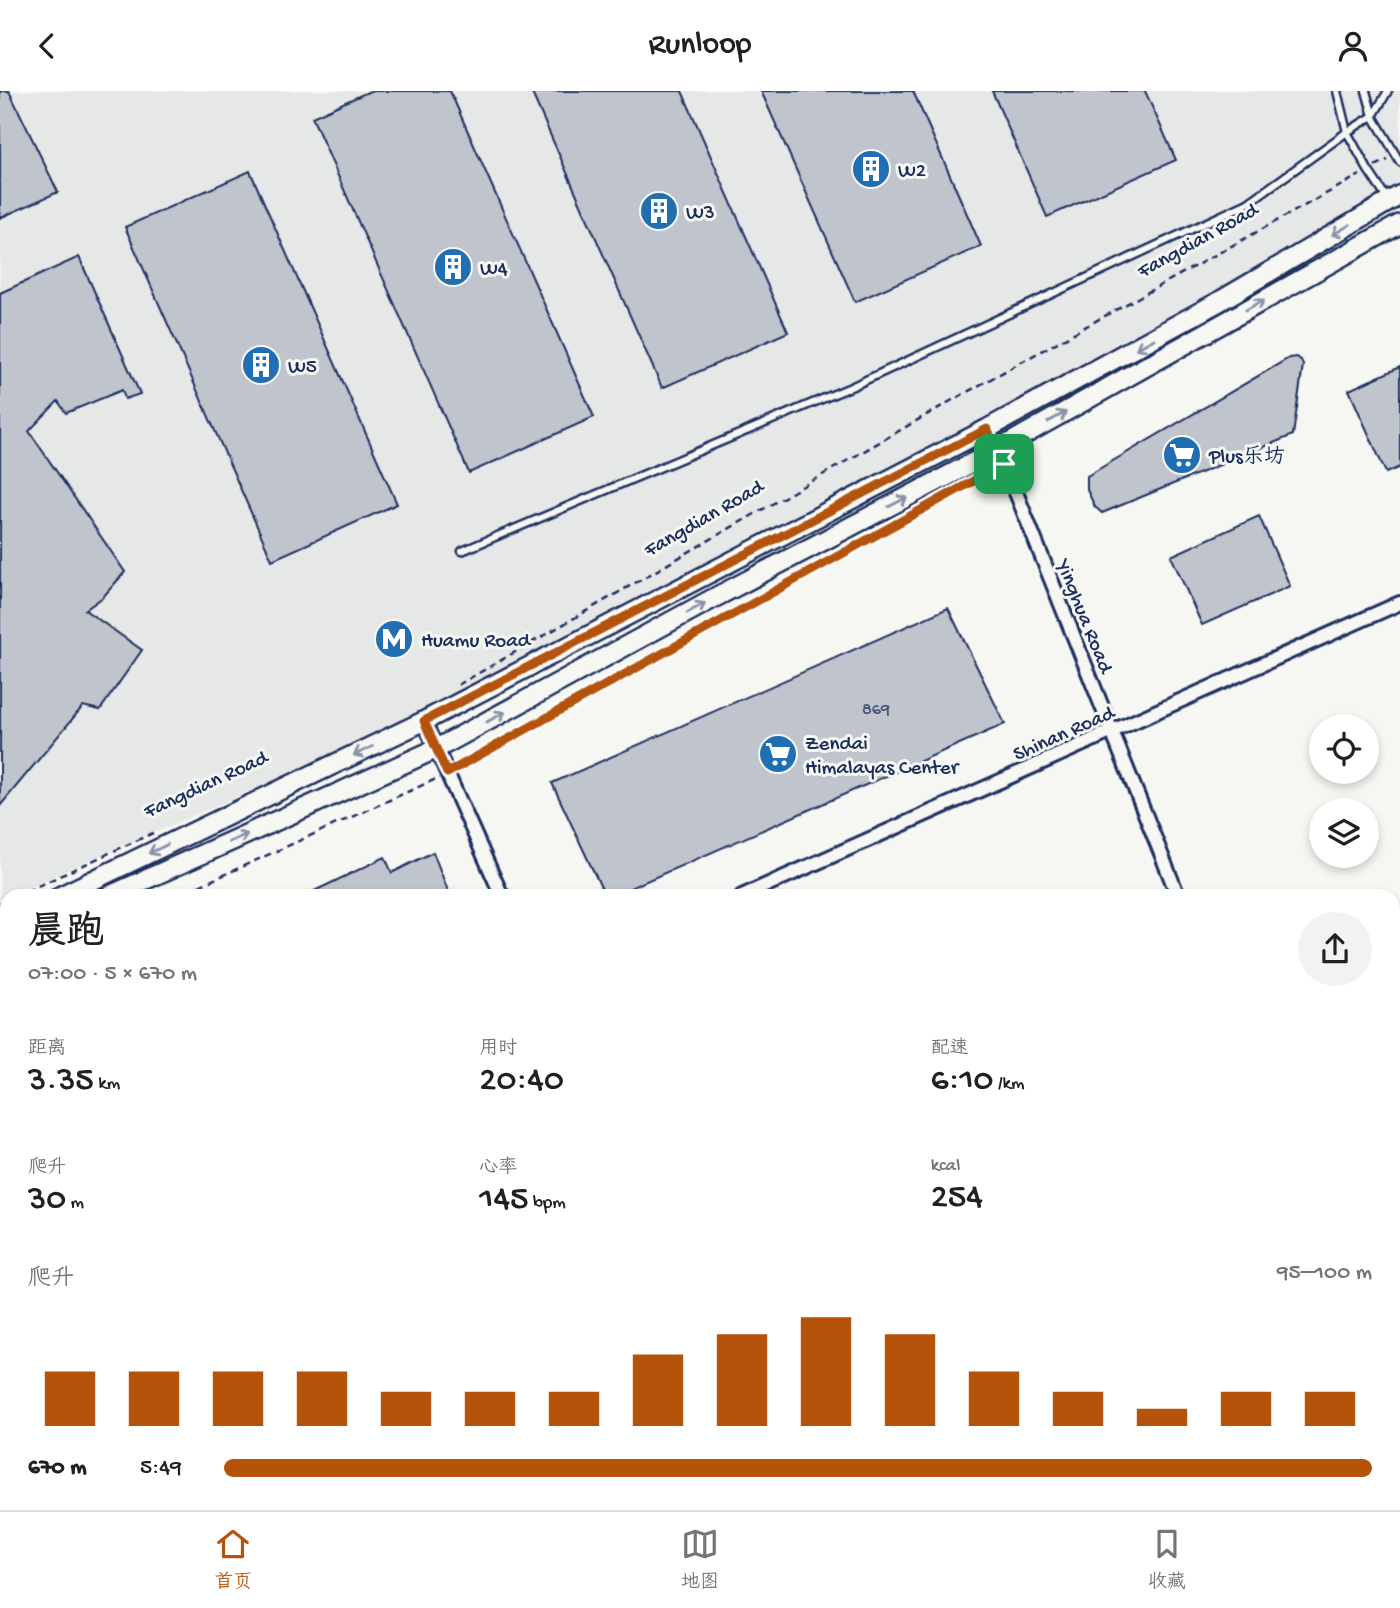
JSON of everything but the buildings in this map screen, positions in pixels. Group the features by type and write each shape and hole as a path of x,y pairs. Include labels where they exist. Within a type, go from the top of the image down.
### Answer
{"main road":[{"name":"Fangdian Road","path":"75,889 424,721 987,429 1196,315 1395,198"},
{"path":"125,889 436,749 714,598 998,450 1400,224"}],"street":[{"name":"Yinghua Road","path":"987,429 998,450 1175,889"},
{"name":"Shinan Road","path":"759,889 1400,603"},
{"path":"424,721 499,889"}],"lane":[{"path":"1337,91 1347,132 1368,170 1395,198"},
{"path":"1366,91 1373,116 1398,159"},
{"path":"461,551 853,386 1248,203 1373,116 1388,91"}],"path":[{"name":"Fangdian Road","path":"457,685 949,402 1368,170 1398,159"},
{"path":"192,889 447,773 955,491"},
{"name":"Fangdian Road","path":"31,889 151,833"}],"shaded area":[{"path":"0,91 1400,91 1400,195 767,543 315,763 23,889 0,889"}],"place":[{"name":"W2","path":"871,169"},
{"name":"W3","path":"659,211"},
{"name":"W4","path":"453,267"},
{"name":"W5","path":"261,365"},
{"name":"Plus乐坊","path":"1182,455"},
{"name":"Huamu Road","path":"394,639"},
{"name":"Zendai Himalayas Center","path":"778,754"}],"route":[{"path":"987,429 1004,464 447,773 424,721 987,429"}]}
